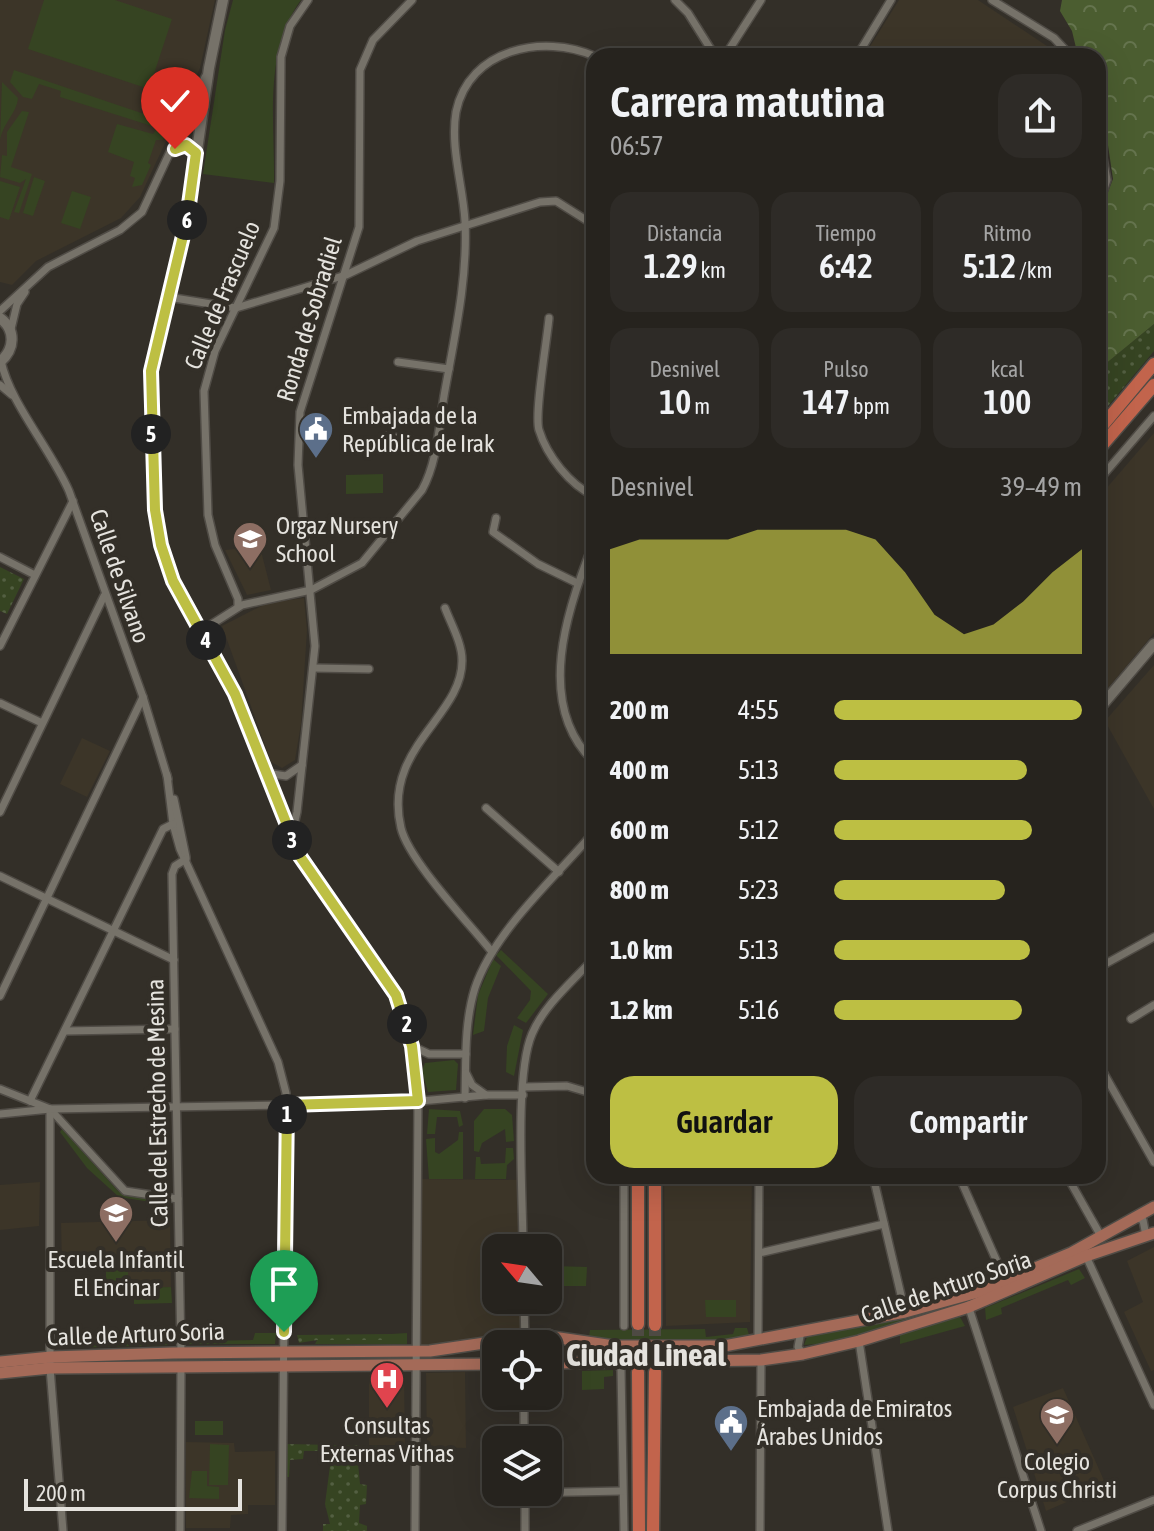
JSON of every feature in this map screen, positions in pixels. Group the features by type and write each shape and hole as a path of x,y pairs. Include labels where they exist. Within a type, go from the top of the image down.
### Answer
{"highway":[{"path":"1106,421 1154,364"},
{"path":"1106,441 1154,385"},
{"path":"631,1325 638,1184"},
{"path":"655,1184 655,1325"},
{"path":"638,1372 639,1531"},
{"path":"653,1531 655,1372"}],"main road":[{"name":"Calle de Arturo Soria","path":"562,1337 614,1346 724,1346 905,1312 1002,1283 1102,1238 1154,1207"},
{"name":"Calle de Arturo Soria","path":"562,1363 761,1360 803,1354 859,1341 969,1307 1086,1256 1150,1235"},
{"path":"758,1338 761,1360"},
{"path":"571,1363 567,1350 573,1339"},
{"name":"Calle de Arturo Soria","path":"0,1373 50,1362 181,1353 418,1351 482,1344"},
{"path":"456,1347 462,1352 462,1363"},
{"name":"Calle de Arturo Soria","path":"0,1362 181,1368 482,1364"}],"street":[{"path":"223,0 209,68 187,219 154,352 150,388 155,510 170,573 229,680 287,829 314,881 390,984 412,1046 418,1101 415,1531"},
{"name":"Calle de Frascuelo","path":"238,607 238,599 215,545 208,515 204,407 209,367 269,242 278,213 281,57 290,26 308,0"},
{"name":"Ronda de Sobradiel","path":"287,829 296,821 313,668 311,590 298,465 300,412 346,275 361,211 360,70 373,40 412,0"},
{"path":"675,0 688,13 710,48"},
{"path":"730,48 761,0"},
{"path":"862,48 891,0"},
{"path":"992,0 1054,38 1063,48"},
{"path":"1011,11 1014,0"},
{"path":"201,631 238,607 266,597 311,590 362,563 422,490 429,477 436,445 460,297 465,223 455,132 456,111 471,81 506,52 538,44 564,45 586,53"},
{"path":"0,311 61,257 131,222 149,203 209,68"},
{"path":"182,129 189,128 199,133"},
{"path":"172,155 186,145 196,153"},
{"path":"168,297 236,308 346,275 465,223 540,202 556,201 586,220"},
{"path":"0,361 12,346 11,329 17,304 33,280"},
{"path":"0,318 11,329"},
{"path":"549,318 538,428 556,462 580,490 586,493"},
{"name":"Calle de Silvano","path":"0,361 17,399 57,464 73,501 104,596 143,697 182,828 186,859"},
{"path":"398,362 449,369"},
{"name":"Calle de Silvano","path":"0,385 17,399"},
{"path":"1106,472 1154,416"},
{"path":"387,436 436,445"},
{"path":"0,646 73,501"},
{"path":"496,518 493,532 538,564 577,583"},
{"path":"0,557 35,575"},
{"path":"586,561 577,583 563,642 562,697 571,734 586,752"},
{"path":"0,812 104,596"},
{"path":"445,608 460,648 460,673 444,707 413,748 405,769 399,795 401,829 412,852 492,952"},
{"path":"1106,701 1154,644"},
{"path":"313,668 369,669"},
{"path":"0,996 143,697"},
{"path":"0,703 42,723"},
{"path":"265,772 286,776 303,763"},
{"name":"Calle de Silvano","path":"167,775 173,824 278,1062 287,1105 282,1531"},
{"path":"486,808 559,872"},
{"path":"30,1101 163,829 173,824 182,828"},
{"path":"465,1098 472,999 492,952 586,841"},
{"name":"Calle del Estrecho de Mesina","path":"181,1353 172,874 175,866 186,859"},
{"path":"0,876 174,960"},
{"path":"1106,964 1153,939"},
{"path":"523,1234 527,1050 533,1031 586,968"},
{"path":"1131,1019 1154,1005"},
{"path":"65,1031 175,1029"},
{"path":"412,1046 429,1054 466,1054"},
{"path":"415,1061 429,1054"},
{"path":"466,1073 472,1085 486,1095"},
{"path":"1106,1077 1154,1162"},
{"path":"0,1114 50,1109 418,1101 567,1086 586,1092"},
{"path":"0,1089 50,1109 117,1186 125,1191 178,1199"},
{"path":"50,1109 50,1362 63,1531"},
{"path":"624,1184 631,1325"},
{"path":"758,1338 759,1184"},
{"path":"875,1184 905,1312"},
{"path":"963,1184 1002,1273 1002,1283"},
{"path":"1072,1184 1102,1238"},
{"name":"Calle de Arturo Soria","path":"1136,1218 1143,1220 1150,1235"},
{"path":"759,1253 884,1224"},
{"path":"1086,1256 1154,1405"},
{"path":"959,1298 969,1307 1041,1531"},
{"path":"801,1331 798,1347 803,1354"},
{"path":"859,1341 888,1531"},
{"path":"724,1346 725,1361"},
{"path":"760,1531 761,1360"},
{"path":"615,1362 621,1369 624,1531"},
{"path":"180,1531 181,1368"},
{"path":"562,1492 622,1491"},
{"path":"1077,1531 1154,1500"},
{"path":"525,1506 525,1531"}],"shaded area":[{"path":"0,0 215,0 200,68 140,197 121,218 36,261 12,285 0,282"},
{"path":"899,0 978,0 1050,48 869,48"},
{"path":"1154,433 1154,633 1106,690 1106,489"},
{"name":"Orgaz Nursery School","path":"260,547 271,590 247,595 225,550"},
{"path":"304,598 307,630 301,724 295,760 282,768 271,762 222,626 267,603"},
{"path":"1154,665 1154,809 1106,723"},
{"path":"82,738 110,751 87,797 60,784"},
{"path":"416,1179 522,1180 523,1234 482,1234 482,1314 524,1314 525,1330 482,1330 482,1342 418,1351"},
{"path":"40,1182 39,1226 0,1230 0,1185"},
{"path":"664,1184 752,1184 750,1322 666,1326"},
{"name":"Escuela Infantil El Encinar","path":"170,1220 171,1287 128,1288 127,1265 62,1266 61,1223"},
{"path":"1154,1247 1154,1370 1151,1371 1124,1312 1143,1302 1127,1261"},
{"path":"465,1372 466,1448 427,1447 426,1373"},
{"name":"Consultas Externas Vithas","path":"369,1375 404,1375 405,1445 369,1445"},
{"name":"Colegio Corpus Christi","path":"1063,1388 1106,1485 1046,1511 1013,1407"},
{"path":"186,1442 234,1443 235,1452 275,1451 275,1505 248,1505 248,1514 231,1515 230,1528 186,1528"}],"green space":[{"path":"44,0 115,0 172,19 149,89 28,49"},
{"path":"233,0 301,0 289,20 276,64 274,183 203,174 225,30"},
{"path":"1062,0 1154,0 1154,324 1106,363 1106,197 1113,179 1106,132 1106,48 1076,48 1072,31 1060,11"},
{"path":"14,70 159,119 155,127 60,97 61,91 39,84 32,99 23,97 10,82"},
{"path":"2,82 18,98 0,141"},
{"path":"182,92 187,92 172,124 168,124 163,140 156,140 148,163 151,165 142,185 132,187 135,178 130,176 134,162 108,152 117,124 153,134"},
{"path":"22,111 29,112 11,167 32,174 19,213 14,212 26,179 20,183 0,177 2,155 7,156 7,132"},
{"path":"34,177 45,181 33,216 23,213"},
{"path":"0,181 20,187 9,220 0,217"},
{"path":"72,191 91,197 80,229 61,223"},
{"path":"1154,324 1154,351 1106,408 1106,363"},
{"path":"383,474 383,493 346,494 346,475"},
{"path":"0,567 24,579 7,614 0,611"},
{"path":"501,950 548,994 526,1023 517,1018 530,1000 531,991 496,955"},
{"path":"493,959 501,966 488,998 484,1031 473,1035 478,995"},
{"path":"514,1025 523,1030 514,1076 506,1072 507,1046"},
{"path":"454,1060 458,1064 456,1090 428,1092 422,1071 425,1063"},
{"path":"429,1109 460,1111 463,1125 459,1127 457,1117 437,1117 435,1134 427,1134"},
{"path":"484,1109 505,1109 512,1115 514,1141 506,1142 505,1129 482,1143 479,1152 474,1151 474,1121"},
{"path":"62,1129 118,1191 127,1195 171,1200 170,1205 119,1197 87,1168 60,1132"},
{"path":"459,1132 463,1132 463,1179 429,1179 426,1139 435,1138 435,1152 439,1154 458,1140"},
{"path":"506,1148 513,1148 514,1159 507,1165 506,1179 475,1179 476,1157 480,1157 481,1164 505,1163"},
{"path":"106,1265 128,1265 128,1278 116,1278 116,1292 106,1292"},
{"path":"562,1266 587,1267 586,1286 562,1286"},
{"path":"1079,1269 1085,1278 1071,1285 1068,1280 1001,1308 1002,1314 986,1320 985,1308"},
{"path":"171,1287 172,1303 134,1304 134,1288"},
{"path":"705,1300 736,1300 736,1317 706,1317"},
{"path":"962,1302 842,1342 804,1345 807,1337"},
{"path":"960,1317 965,1326 900,1344 900,1333"},
{"path":"735,1328 747,1328 749,1335 690,1344 589,1337 590,1330 705,1329 706,1337 733,1334"},
{"path":"155,1333 171,1333 171,1345 65,1348 63,1336 79,1336 80,1342 113,1341 114,1334 120,1334 121,1341 153,1341"},
{"path":"255,1333 276,1333 275,1344 188,1344 188,1334 203,1334 204,1341 253,1340"},
{"path":"407,1333 407,1344 315,1344 317,1340 391,1340 391,1334"},
{"path":"391,1334 391,1340 317,1340 299,1343 297,1335"},
{"path":"613,1370 613,1376 604,1377 604,1389 582,1390 582,1371"},
{"path":"195,1421 223,1421 223,1435 195,1435"},
{"path":"210,1444 229,1445 228,1485 209,1485"},
{"path":"286,1444 382,1446 383,1451 368,1452 367,1462 358,1463 360,1484 367,1485 366,1504 360,1505 359,1523 367,1526 367,1531 323,1531 323,1524 330,1524 325,1504 330,1466 322,1462 318,1451 304,1451 303,1459 290,1460 289,1477 286,1477"},
{"path":"192,1471 207,1471 207,1486 219,1487 219,1499 189,1498"}],"tunnel":[{"path":"638,1324 638,1372"},
{"path":"655,1325 655,1372"}],"place":[{"name":"Embajada de la República de Irak","path":"316,460"},
{"name":"Orgaz Nursery School","path":"250,570"},
{"name":"Escuela Infantil El Encinar","path":"116,1244"},
{"name":"Consultas Externas Vithas","path":"387,1410"},
{"name":"Colegio Corpus Christi","path":"1057,1446"},
{"name":"Embajada de Emiratos Árabes Unidos","path":"731,1453"}],"district":[{"name":"Ciudad Lineal","path":"646,1354"}],"route":[{"path":"175,149 186,145 196,153 178,263 158,331 151,371 156,525 165,561 235,694 299,855 314,881 396,995 412,1046 417,1086 418,1101 287,1105 284,1332"}]}
